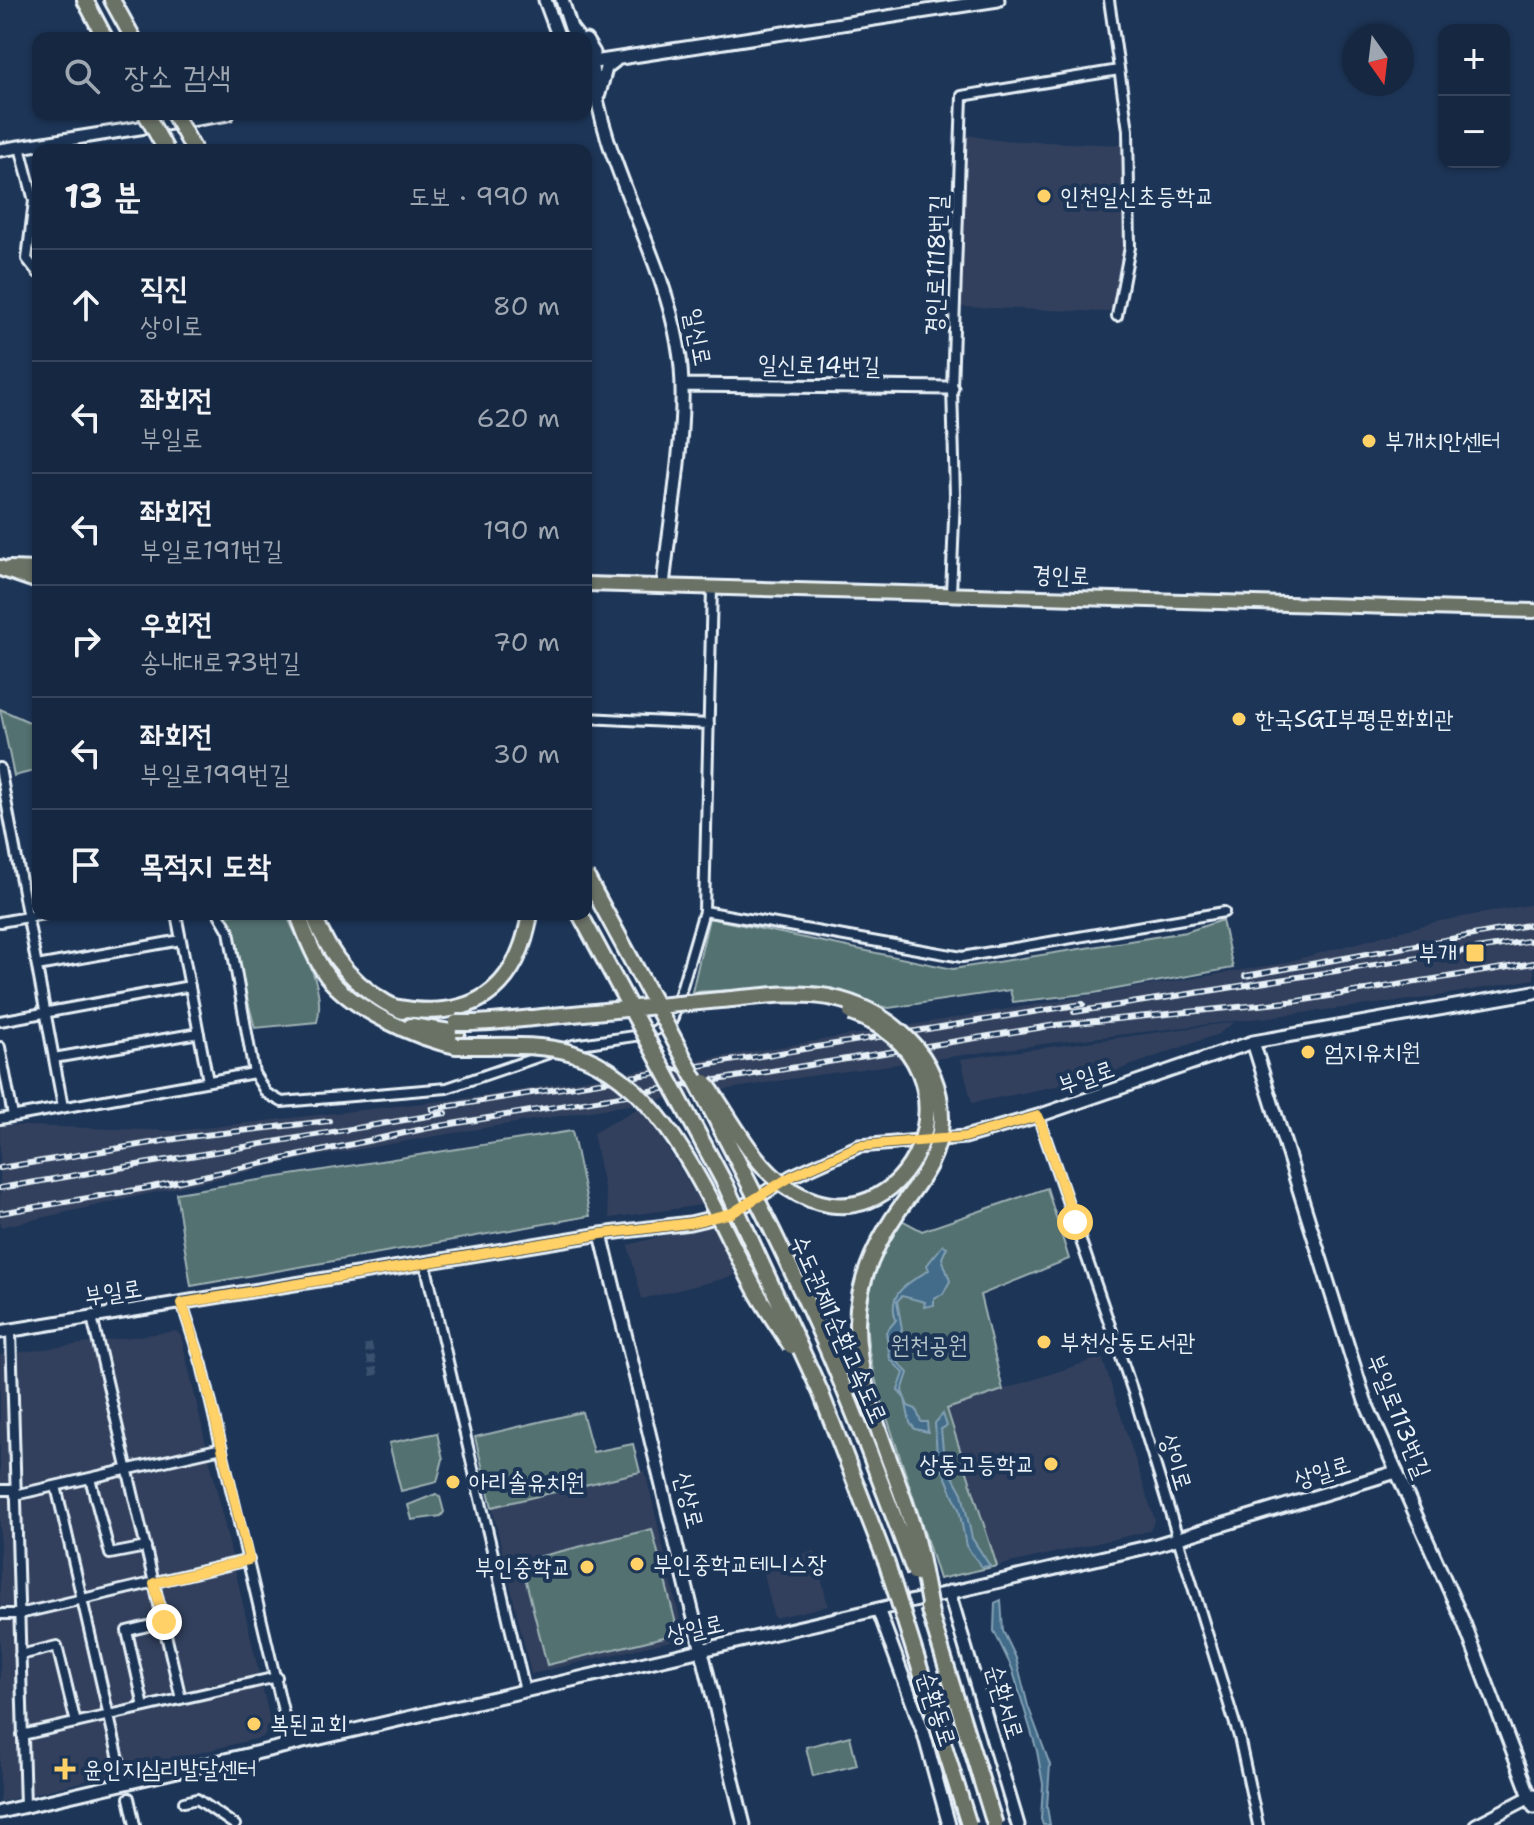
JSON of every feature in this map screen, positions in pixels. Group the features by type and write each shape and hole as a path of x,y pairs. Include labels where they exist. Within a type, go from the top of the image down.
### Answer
{"highway":[{"path":"85,0 102,32"},
{"path":"112,0 130,32"},
{"path":"149,120 163,144"},
{"path":"177,120 191,144"},
{"path":"0,568 32,579"},
{"name":"수도권제1순환고속도로","path":"592,887 677,1045 805,1298 853,1409 931,1614 995,1825"},
{"path":"301,920 327,976 421,1029 754,1006 825,1006 855,1014 880,1027 912,1058 927,1095 927,1129 921,1148 908,1170 891,1188 867,1200 841,1204 814,1201 787,1187 763,1166 677,1045"},
{"path":"316,920 333,955 389,1013 430,1013 454,1028 549,1047 604,1067 631,1088 653,1110 710,1196 756,1291 820,1391"},
{"path":"454,1028 479,1000 507,976 518,958 528,920"},
{"name":"수도권제1순환고속도로","path":"583,920 725,1184 820,1391 887,1564 969,1825"},
{"path":"454,1028 795,995 855,1004 879,1015 916,1047 929,1068 939,1095 941,1120 937,1145 928,1172 900,1208 871,1259 859,1299 857,1323 863,1376 913,1527 931,1614"}],"main road":[{"path":"0,568 32,569"},
{"name":"경인로","path":"592,584 1534,611"}],"street":[{"path":"545,0 550,5 557,32"},
{"path":"562,0 574,32"},
{"path":"592,68 619,58 998,0"},
{"path":"1109,0 1128,130 1130,247 1117,316"},
{"path":"592,45 619,58"},
{"path":"596,108 606,68 619,58"},
{"name":"경인로1118번길","path":"951,594 955,495 952,388 962,96 1119,70"},
{"name":"일신로","path":"592,76 596,108 666,291 685,385 663,586"},
{"name":"일신로","path":"592,103 596,108"},
{"path":"39,144 190,120"},
{"path":"0,150 32,145"},
{"path":"20,147 32,193"},
{"path":"32,218 27,259 32,265"},
{"name":"일신로14번길","path":"685,385 952,388"},
{"path":"223,920 229,931 254,1073 266,1093 282,1102 447,1088 573,1045 648,1034 672,1021 704,911 712,588"},
{"path":"592,718 709,724"},
{"path":"0,768 63,1107"},
{"path":"704,911 962,957 1224,912"},
{"path":"0,922 32,916"},
{"path":"177,920 208,1081"},
{"path":"37,966 181,940"},
{"path":"0,1021 190,986"},
{"name":"부일로","path":"5,1332 601,1234 690,1223 732,1213 792,1176 859,1146 965,1137 1038,1116 1253,1042 1534,992"},
{"path":"54,1058 199,1033"},
{"name":"부일로113번길","path":"1253,1042 1365,1401 1464,1623 1533,1800"},
{"path":"0,1047 13,1116"},
{"path":"0,1119 254,1073"},
{"name":"상이로","path":"1038,1116 1126,1371 1179,1539 1239,1737 1258,1825"},
{"name":"신상로","path":"601,1234 744,1825"},
{"path":"425,1263 525,1691"},
{"path":"182,1303 222,1448 291,1745"},
{"path":"92,1317 181,1699"},
{"path":"5,1332 15,1492 25,1806"},
{"path":"0,1490 15,1492 56,1486 222,1448"},
{"name":"상일로","path":"0,1812 1179,1539 1396,1472"},
{"path":"90,1478 110,1554 146,1547"},
{"path":"56,1486 123,1777"},
{"path":"0,1614 19,1614 249,1560"},
{"name":"순환서로","path":"949,1592 1018,1825"},
{"name":"순환동로","path":"878,1609 924,1734 949,1825"},
{"path":"144,1707 127,1631 164,1622"},
{"path":"20,1655 57,1646 76,1723"},
{"path":"22,1735 277,1677"},
{"path":"1519,1762 1534,1770"},
{"path":"129,1798 135,1825"},
{"path":"184,1802 197,1799 235,1825"},
{"path":"1476,1825 1533,1800"}],"shaded area":[{"name":"인천일신초등학교","path":"966,135 996,140 1124,145 1125,246 1115,305 1108,312 959,307"},
{"path":"1534,904 1534,979 1427,998 1050,1043 810,1076 489,1127 308,1158 0,1227 0,1125 177,1131 484,1096 1279,964 1435,922"},
{"path":"1235,1022 1218,1034 1096,1078 972,1103 961,1059"},
{"path":"642,1106 702,1205 610,1218 593,1133"},
{"path":"720,1221 734,1276 642,1299 628,1245"},
{"path":"943,1245 947,1247 942,1258 950,1281 943,1294 934,1298 934,1305 924,1307 925,1302 902,1296 897,1301 902,1329 897,1340 902,1343 893,1357 908,1373 902,1391 908,1406 916,1409 921,1422 927,1422 928,1432 915,1429 910,1423 905,1399 898,1390 904,1373 890,1359 886,1332 896,1320 894,1302 897,1295 929,1270 927,1265"},
{"path":"176,1331 181,1336 271,1725 263,1737 0,1802 0,1355"},
{"name":"상동고등학교","path":"1102,1357 1155,1521 1149,1531 997,1566 947,1408"},
{"path":"943,1414 947,1426 941,1429 944,1460 962,1493 972,1538 990,1566 982,1567 966,1546 959,1509 937,1456 935,1423"},
{"name":"부인중학교","path":"645,1471 682,1627 674,1640 531,1674 492,1507"},
{"path":"815,1551 828,1606 774,1618 762,1564"},
{"path":"1001,1600 1003,1631 1016,1658 1028,1706 1050,1765 1047,1807 1050,1825 1043,1825 1041,1819 1043,1784 1037,1751 1012,1668 994,1631 995,1603"}],"green space":[{"path":"0,709 32,723 32,772 14,776"},
{"path":"709,918 953,969 1186,932 1222,920 1233,968 1094,993 1013,1002 1010,990 889,1008 794,987 692,992"},
{"path":"227,920 289,920 315,980 319,1008 317,1022 255,1028"},
{"path":"572,1131 590,1216 191,1286 176,1193"},
{"name":"원천공원","path":"1047,1188 1069,1259 980,1295 1003,1390 947,1409 997,1566 939,1579 872,1365 867,1337 867,1310 872,1281 882,1251 900,1219 922,1231"},
{"path":"582,1412 593,1452 633,1444 640,1472 492,1507 475,1437"},
{"path":"437,1433 443,1459 437,1482 401,1491 389,1443"},
{"path":"436,1494 440,1497 444,1512 441,1516 412,1520 408,1505"},
{"path":"652,1529 676,1624 668,1636 547,1665 521,1561"},
{"path":"850,1736 857,1765 813,1776 806,1747"}],"tunnel":[{"path":"368,1344 375,1377"}],"railway":[{"path":"1245,976 1534,924"},
{"path":"1074,1012 1534,940"},
{"path":"0,1213 147,1188 428,1128 692,1084 1056,1025 1298,1001 1534,963"},
{"path":"432,1109 1083,1004"},
{"path":"0,1188 446,1113"},
{"path":"0,1168 187,1137 329,1121"}],"place":[{"name":"인천일신초등학교","path":"1044,196"},
{"name":"부개치안센터","path":"1369,441"},
{"name":"한국SGI부평문화회관","path":"1239,719"},
{"name":"부개","path":"1475,953"},
{"name":"엄지유치원","path":"1308,1052"},
{"name":"부천상동도서관","path":"1044,1342"},
{"name":"상동고등학교","path":"1051,1464"},
{"name":"아리솔유치원","path":"453,1482"},
{"name":"부인중학교테니스장","path":"637,1564"},
{"name":"부인중학교","path":"587,1567"},
{"name":"복된교회","path":"254,1724"},
{"name":"윤인지심리발달센터","path":"65,1769"}],"route":[{"path":"164,1622 154,1583 249,1560 202,1365 182,1303 601,1234 690,1223 732,1213 792,1176 859,1146 965,1137 1038,1116 1075,1222"}]}
